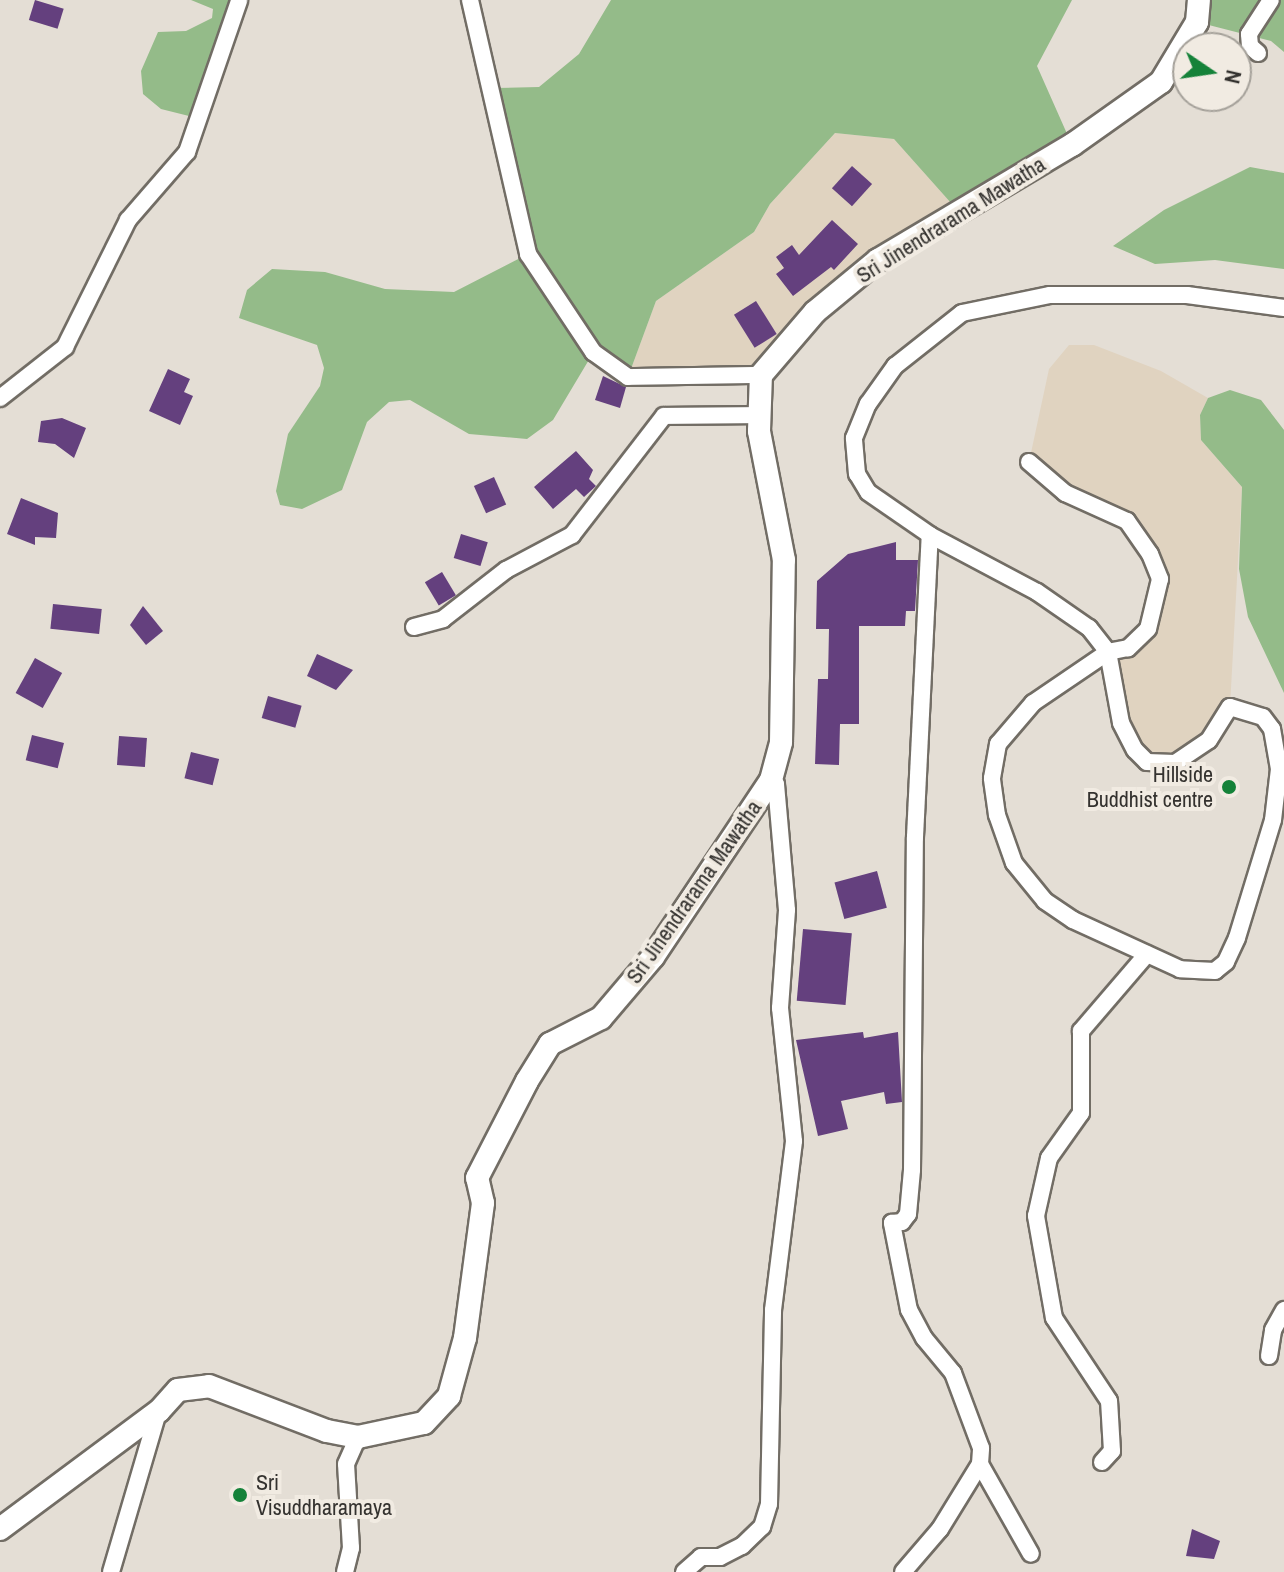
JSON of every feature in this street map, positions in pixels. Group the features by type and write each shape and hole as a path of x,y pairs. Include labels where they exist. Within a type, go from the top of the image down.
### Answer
{"main road":[{"name":"Sri Jinendrarama Mawatha","path":"358,1437 424,1423 449,1396 465,1338 483,1203 477,1178 550,1044 601,1018 653,957 771,780 781,742 784,560 759,415 761,375 815,312 878,260 1072,145 1161,82 1197,22 1199,0"},
{"path":"0,1529 159,1411 178,1390 209,1386 327,1431 358,1437"}],"street":[{"path":"0,398 65,347 128,220 187,152 238,0 253,0"},
{"path":"470,0 528,254 593,352 628,377 761,375"},
{"path":"1258,53 1250,46 1249,34 1271,0"},
{"path":"1029,462 1065,493 1127,521 1150,554 1160,579 1148,629 1128,648 1108,652 1033,703 998,744 992,778 997,815 1014,863 1045,901 1073,920 1147,954 1200,973 1226,962 1273,820 1279,769 1272,729 1263,717 1230,707 1209,740 1191,754 1161,766 1147,762 1121,723 1108,652 1089,628 1037,592 930,535 868,492 857,474 854,438 868,404 895,366 962,313 1050,295 1187,295 1284,308"},
{"path":"414,627 443,619 506,570 572,535 664,416 759,415"},
{"path":"903,1572 940,1529 980,1464 981,1448 953,1373 924,1338 909,1310 892,1223 902,1222 908,1214 912,1170 915,837 930,535"},
{"path":"684,1572 701,1557 720,1557 742,1546 762,1527 769,1504 773,1310 794,1141 780,1008 787,910 776,784 771,780"},
{"path":"1102,1462 1112,1451 1109,1401 1054,1318 1036,1216 1049,1158 1081,1113 1081,1031 1147,954"},
{"path":"1269,1356 1273,1330 1284,1310"},
{"path":"111,1572 159,1411"},
{"path":"345,1572 351,1548 346,1464 358,1437"},
{"path":"980,1464 1031,1554"}],"shaded area":[{"path":"835,133 894,139 959,212 878,260 761,375 628,377 656,301 754,232 770,204"},
{"path":"1069,345 1094,345 1161,371 1208,398 1200,415 1201,440 1242,487 1230,707 1175,763 1135,750 1108,652 1148,629 1160,579 1127,521 1029,462 1049,369"}],"green space":[{"path":"191,0 237,0 200,127 189,116 161,109 143,94 141,71 158,32 186,31 212,18 213,9"},
{"path":"611,0 1072,0 1037,66 1072,145 959,212 894,139 835,133 770,204 754,232 656,301 628,377 593,353 553,420 527,439 469,434 410,400 389,402 367,422 342,490 302,509 280,505 276,491 288,434 320,386 324,368 317,345 239,318 247,290 272,269 325,272 385,289 454,292 528,254 494,88 539,87 579,54"},
{"path":"1199,0 1284,0 1284,52 1271,41 1252,36 1252,32 1236,32 1197,22"},
{"path":"1250,167 1284,173 1284,269 1215,260 1155,264 1113,246 1164,210"},
{"path":"1230,390 1261,400 1284,430 1284,693 1248,617 1239,569 1242,487 1201,440 1200,415 1208,398"}],"building":[{"path":"35,0 64,9 58,29 29,20"},
{"path":"852,166 872,184 852,206 832,188"},
{"path":"832,220 858,244 834,270 831,267 793,296 776,274 784,268 776,257 792,245 799,255"},
{"path":"756,301 777,334 755,348 734,315"},
{"path":"168,369 190,379 184,392 193,396 180,425 149,411"},
{"path":"603,376 626,387 620,408 595,400"},
{"path":"62,418 86,428 74,458 55,444 38,442 41,421"},
{"path":"576,451 593,470 589,479 596,486 584,497 576,489 553,509 534,487"},
{"path":"494,477 506,504 486,513 474,486"},
{"path":"21,498 58,513 56,538 35,537 35,545 7,534"},
{"path":"461,534 488,542 480,566 454,558"},
{"path":"896,542 896,560 918,560 915,611 906,611 905,626 859,626 859,724 840,724 839,765 815,764 818,679 828,679 829,629 816,629 817,581 848,554"},
{"path":"442,572 456,595 439,605 425,582"},
{"path":"53,604 102,609 99,634 50,629"},
{"path":"143,606 163,631 146,645 130,625"},
{"path":"317,654 353,670 336,690 307,676"},
{"path":"35,658 62,673 43,708 16,693"},
{"path":"268,696 302,706 295,728 262,718"},
{"path":"32,735 64,743 58,768 26,760"},
{"path":"119,736 147,738 145,767 117,765"},
{"path":"191,752 219,759 213,785 184,778"},
{"path":"877,871 887,908 844,919 834,882"},
{"path":"803,929 852,933 846,1005 797,1001"},
{"path":"863,1032 864,1038 898,1032 902,1102 886,1104 884,1092 841,1101 848,1129 818,1136 796,1040"},
{"path":"1192,1529 1220,1541 1214,1559 1186,1556"}],"place":[{"name":"Hillside Buddhist centre","path":"1229,787"},
{"name":"Sri Visuddharamaya","path":"240,1495"}]}
